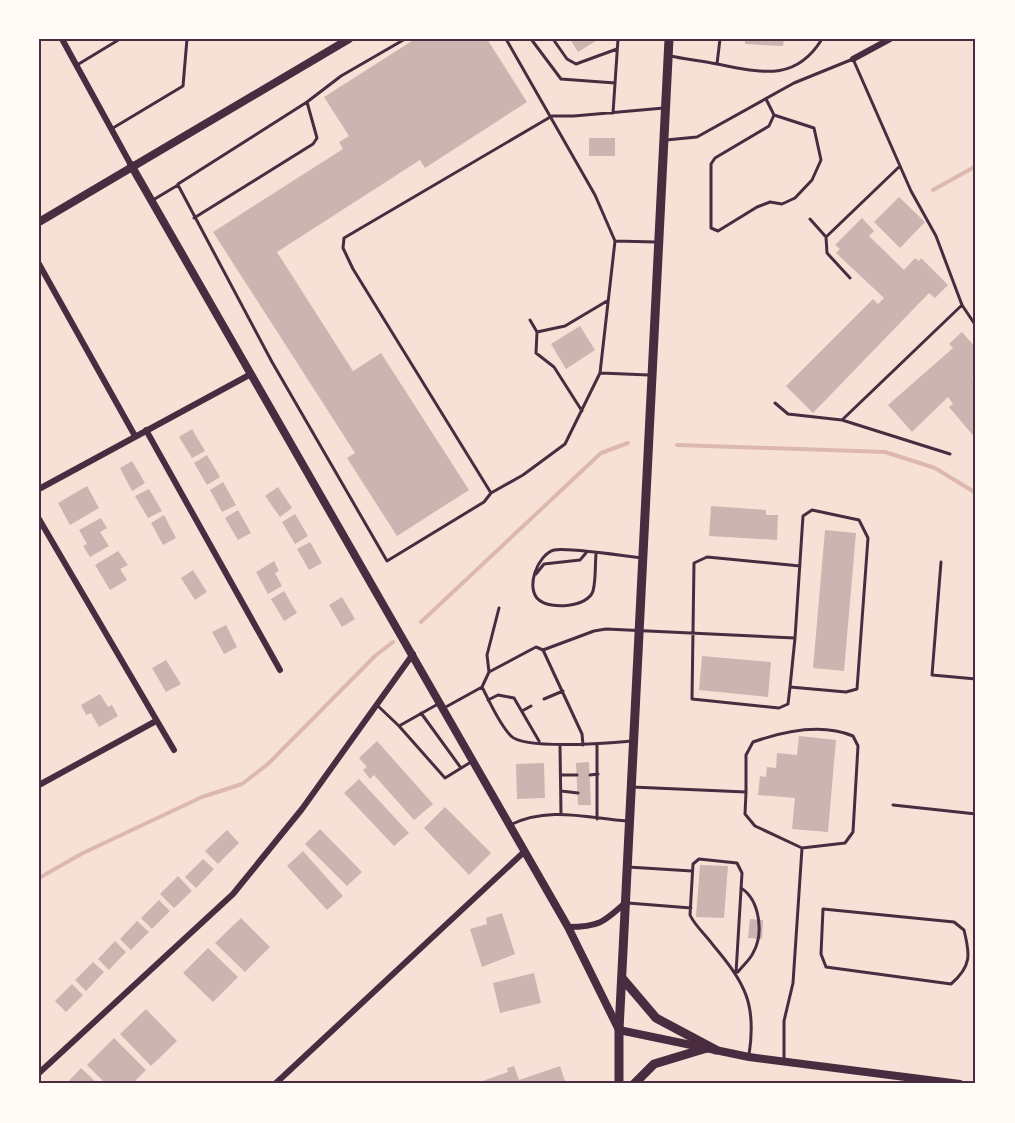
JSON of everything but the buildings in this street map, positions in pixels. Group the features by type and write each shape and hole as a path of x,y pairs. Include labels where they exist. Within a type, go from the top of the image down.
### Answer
{"main road":[{"path":"619,1084 619,1030 629,821 669,39"},
{"path":"622,978 656,1018 711,1049"},
{"path":"619,1030 749,1057 960,1084"},
{"path":"634,1084 654,1064 711,1049"}],"street":[{"path":"62,39 131,165 568,927 619,1030"},
{"path":"39,222 131,165 349,39"},
{"path":"853,59 890,39"},
{"path":"39,264 135,436"},
{"path":"39,489 251,374"},
{"path":"146,430 280,670"},
{"path":"39,519 174,750"},
{"path":"39,1073 233,894 302,809 413,654"},
{"path":"39,785 156,721"},
{"path":"275,1084 525,851"},
{"path":"568,927 598,925 626,903"}],"lane":[{"path":"77,65 120,39"},
{"path":"111,129 183,86 187,39"},
{"path":"152,201 307,102 341,76 405,39"},
{"path":"178,184 194,218 337,478 387,561 484,502 491,493 523,475 565,444 600,373 615,241 595,195 506,39"},
{"path":"531,39 561,79 615,83"},
{"path":"553,39 567,59 576,64 617,49"},
{"path":"613,113 618,39"},
{"path":"717,64 720,39"},
{"path":"668,56 745,70 790,69 812,54 822,39"},
{"path":"664,140 697,137 794,83 853,59 900,166 936,236 962,306 976,326"},
{"path":"766,99 774,115 814,128 820,160 812,180 795,198 782,204 770,202 757,207 718,231 711,228 711,164 715,158 769,126 774,115"},
{"path":"194,218 313,144 317,138 307,102"},
{"path":"491,493 353,268 343,248 344,238 552,116 666,108"},
{"path":"825,237 900,166"},
{"path":"810,219 825,237 827,253 850,278"},
{"path":"615,241 659,243"},
{"path":"537,332 565,326 608,300"},
{"path":"842,420 962,306"},
{"path":"530,320 537,332 536,353 554,367 582,411"},
{"path":"600,373 652,375"},
{"path":"775,403 788,414 842,420 950,454"},
{"path":"790,687 846,693 857,689 868,538 859,520 812,510 803,516 800,566 795,638 788,704 779,708 692,699 694,563 707,556 800,566"},
{"path":"596,554 593,591 587,600 578,604 548,604 540,601 535,595 535,567 542,558 555,550 643,558"},
{"path":"535,575 544,564 553,561 580,560 586,553"},
{"path":"940,562 932,675 976,679"},
{"path":"399,726 422,713 482,687 489,672 487,656 499,608"},
{"path":"543,650 594,631 640,629 795,638"},
{"path":"489,672 527,650 536,647 543,650 582,734 583,745"},
{"path":"482,687 511,736 521,741 539,741 560,746 634,741"},
{"path":"544,699 563,691"},
{"path":"488,700 498,695 514,698 539,741"},
{"path":"377,705 445,778 474,761"},
{"path":"522,711 531,706"},
{"path":"422,713 461,768"},
{"path":"788,730 844,732 853,736 858,746 853,832 844,843 802,848 755,826 745,814 746,792 746,755 753,742 788,730"},
{"path":"597,744 597,819"},
{"path":"560,746 561,814"},
{"path":"560,774 577,775"},
{"path":"590,774 598,774"},
{"path":"632,788 746,792"},
{"path":"561,791 578,793"},
{"path":"590,793 598,792"},
{"path":"893,805 976,814"},
{"path":"510,825 529,816 561,814 629,821"},
{"path":"784,1062 784,1021 793,983 802,848"},
{"path":"736,973 742,873 737,863 699,859 693,864 692,871 693,921 736,973 754,1026 749,1057"},
{"path":"628,867 692,871"},
{"path":"736,973 753,954 757,944 758,910 749,894 741,888"},
{"path":"626,903 691,908"},
{"path":"823,909 954,922 964,930 970,954 964,970 951,984 826,967 821,954 823,909"},
{"path":"970,954 976,955"}],"waterway":[{"path":"933,190 976,166"},
{"path":"421,622 601,453 628,443"},
{"path":"677,445 885,452 935,468 976,493"},
{"path":"39,878 83,853 202,797 242,784 268,764 375,656 393,642"}]}
